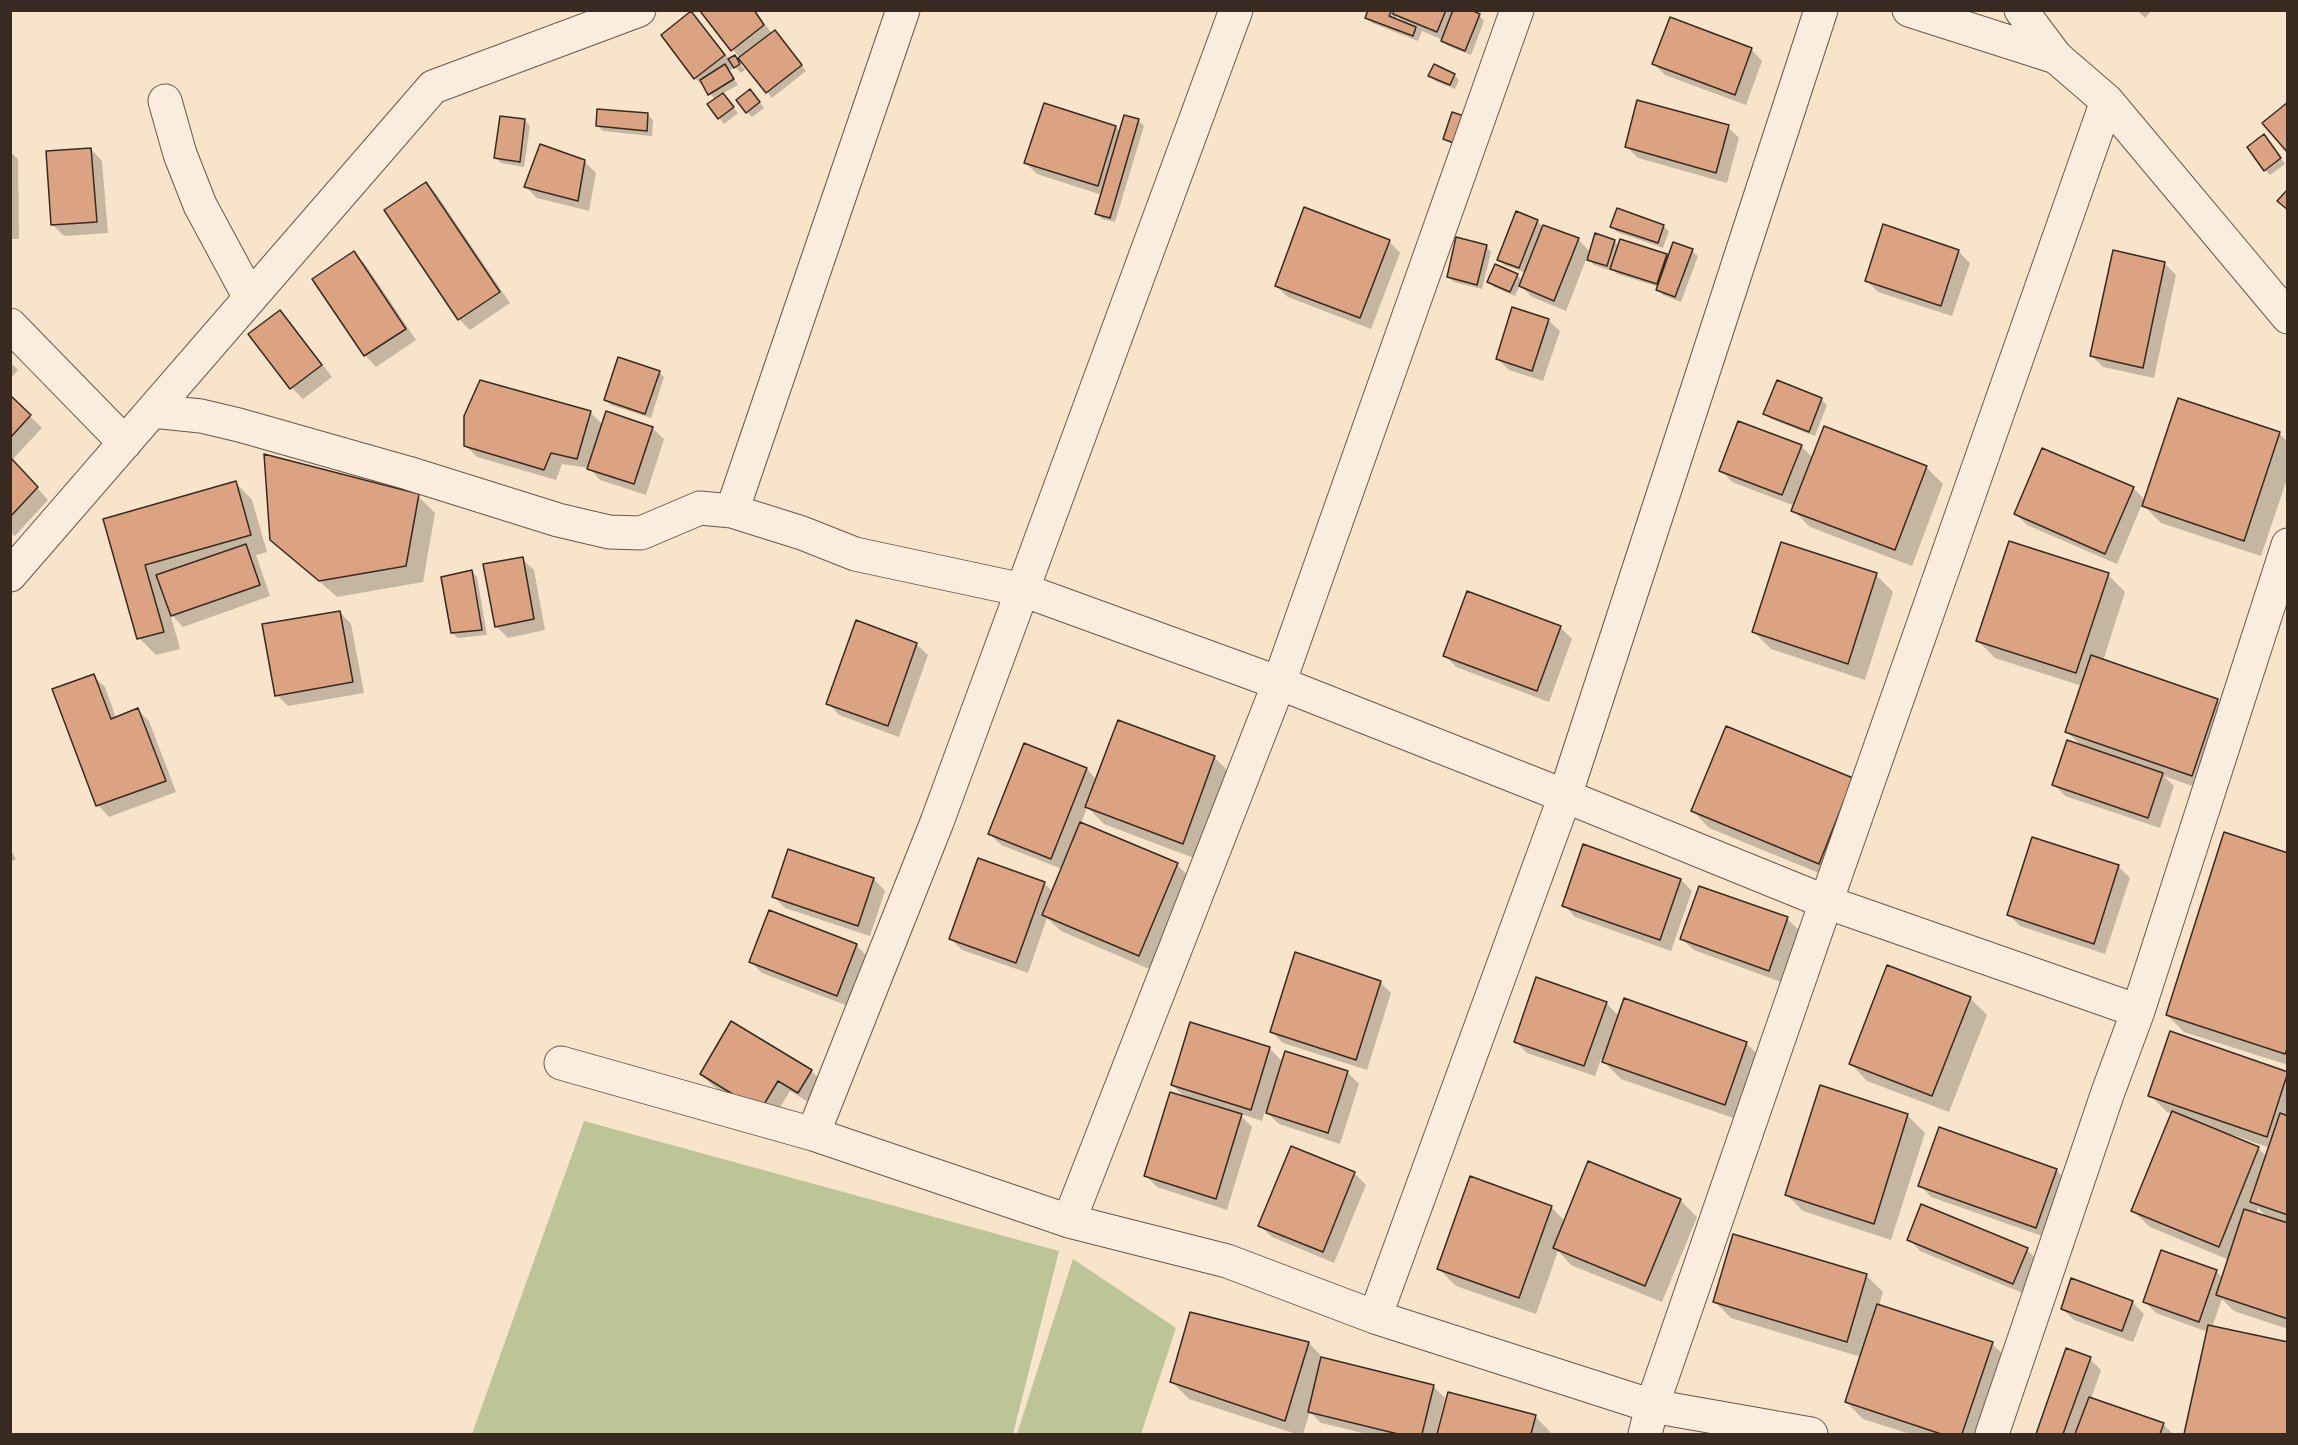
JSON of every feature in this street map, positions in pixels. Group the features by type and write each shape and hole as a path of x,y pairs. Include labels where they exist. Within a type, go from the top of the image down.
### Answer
{"street":[{"path":"10,575 433,87 639,10"},
{"path":"732,511 903,10"},
{"path":"813,1134 937,822 1236,10"},
{"path":"1069,1221 1279,683 1517,10"},
{"path":"1375,1317 1565,796 1821,10"},
{"path":"1909,10 2056,57"},
{"path":"2021,10 2056,57 2107,102 2288,317"},
{"path":"165,101 180,154 200,205 250,298"},
{"path":"1648,1420 1826,902 2107,102"},
{"path":"10,325 125,443"},
{"path":"152,411 201,416 240,425 408,473 558,520 609,532 641,533 700,508 732,511 802,533 855,554 1023,591 1279,683 1826,902 2138,1011"},
{"path":"1992,1434 2108,1092 2138,1011 2288,545"},
{"path":"561,1063 813,1134 1069,1221 1227,1261 1648,1420 1811,1434"}],"green space":[{"path":"584,1121 1059,1251 1013,1434 472,1434"},
{"path":"1073,1259 1176,1328 1141,1434 1017,1434"}],"building":[{"path":"754,10 764,25 731,51 700,11"},
{"path":"1368,10 1392,10 1389,16 1416,27 1413,36 1365,18"},
{"path":"1394,10 1446,10 1437,32 1393,14"},
{"path":"1453,10 1471,10 1480,14 1465,51 1441,41"},
{"path":"691,11 725,55 694,79 661,35"},
{"path":"1670,17 1752,48 1735,95 1652,64"},
{"path":"775,30 802,65 766,93 738,58"},
{"path":"735,55 740,64 734,68 728,59"},
{"path":"725,64 734,79 708,95 700,80"},
{"path":"1434,64 1455,74 1450,85 1428,76"},
{"path":"750,89 760,102 746,113 736,100"},
{"path":"723,93 734,107 718,119 707,104"},
{"path":"1637,100 1729,125 1716,173 1625,147"},
{"path":"2288,102 2288,153 2262,123"},
{"path":"1044,103 1116,126 1098,186 1024,163"},
{"path":"597,109 648,113 647,131 596,126"},
{"path":"1452,112 1473,119 1464,147 1443,139"},
{"path":"1124,115 1139,119 1110,218 1095,214"},
{"path":"500,116 525,119 520,162 494,158"},
{"path":"2264,134 2281,158 2264,171 2247,147"},
{"path":"540,144 585,160 578,201 524,187"},
{"path":"91,148 97,222 51,225 46,151"},
{"path":"426,182 500,292 458,320 384,210"},
{"path":"2288,189 2288,210 2277,201"},
{"path":"1304,207 1390,240 1360,318 1275,286"},
{"path":"1617,208 1664,225 1658,243 1610,227"},
{"path":"1516,211 1538,220 1519,268 1497,260"},
{"path":"1883,224 1959,250 1941,306 1865,281"},
{"path":"1543,225 1579,238 1554,301 1519,286"},
{"path":"1595,233 1615,240 1607,266 1587,260"},
{"path":"1456,237 1487,245 1477,285 1447,277"},
{"path":"1620,239 1667,254 1657,284 1610,269"},
{"path":"1673,242 1693,249 1675,297 1656,290"},
{"path":"2113,250 2165,262 2143,368 2090,356"},
{"path":"354,251 406,329 364,356 312,279"},
{"path":"1495,264 1518,274 1510,292 1487,282"},
{"path":"1512,307 1549,319 1532,371 1496,359"},
{"path":"280,310 322,365 290,389 248,334"},
{"path":"618,357 660,371 645,414 604,400"},
{"path":"480,380 591,411 577,459 551,453 544,470 464,446 464,416"},
{"path":"1777,380 1822,398 1809,432 1763,414"},
{"path":"10,395 31,415 10,438"},
{"path":"2178,398 2280,432 2244,541 2142,506"},
{"path":"606,411 653,427 634,484 587,469"},
{"path":"1738,421 1802,445 1782,495 1719,471"},
{"path":"1824,426 1927,466 1895,550 1791,511"},
{"path":"2042,448 2134,487 2105,554 2014,514"},
{"path":"264,454 419,494 406,566 319,581 270,540"},
{"path":"10,457 38,487 10,517"},
{"path":"236,481 251,535 145,565 164,632 137,639 103,519"},
{"path":"2009,541 2109,573 2076,673 1976,641"},
{"path":"1781,542 1877,573 1848,664 1752,632"},
{"path":"246,544 260,585 171,616 156,575"},
{"path":"523,557 534,619 495,627 483,564"},
{"path":"472,570 482,630 451,633 441,577"},
{"path":"1467,591 1561,626 1537,691 1443,656"},
{"path":"340,611 353,682 275,696 262,624"},
{"path":"856,620 917,643 888,726 826,704"},
{"path":"2091,655 2218,699 2192,776 2065,732"},
{"path":"94,674 111,719 138,708 166,781 96,806 52,689"},
{"path":"1118,720 1215,756 1183,844 1085,807"},
{"path":"1726,726 1853,778 1819,864 1691,811"},
{"path":"2067,740 2163,773 2148,818 2052,785"},
{"path":"1024,743 1087,768 1051,859 988,834"},
{"path":"1080,822 1178,863 1139,956 1042,915"},
{"path":"2224,832 2288,853 2288,1047 2285,1054 2166,1015"},
{"path":"2032,837 2119,865 2094,944 2007,915"},
{"path":"1583,844 1681,879 1660,940 1562,906"},
{"path":"788,849 874,878 858,926 772,897"},
{"path":"978,858 1045,882 1016,963 949,939"},
{"path":"1699,886 1788,917 1769,971 1680,939"},
{"path":"769,910 857,944 837,996 749,962"},
{"path":"1295,952 1381,981 1356,1060 1270,1032"},
{"path":"1887,965 1971,997 1932,1096 1849,1064"},
{"path":"1536,977 1607,1002 1584,1066 1514,1042"},
{"path":"1624,998 1747,1042 1725,1105 1602,1062"},
{"path":"731,1021 812,1070 798,1093 778,1081 760,1111 700,1074"},
{"path":"1190,1022 1270,1047 1251,1110 1171,1085"},
{"path":"2170,1031 2288,1072 2267,1137 2148,1096"},
{"path":"1285,1051 1348,1071 1328,1133 1266,1113"},
{"path":"1820,1085 1908,1114 1874,1224 1785,1195"},
{"path":"1170,1092 1242,1114 1216,1199 1144,1176"},
{"path":"2172,1111 2259,1147 2219,1247 2131,1211"},
{"path":"2280,1113 2288,1116 2288,1215 2250,1202"},
{"path":"1939,1127 2057,1169 2036,1228 1918,1186"},
{"path":"1291,1146 1355,1172 1323,1252 1258,1226"},
{"path":"1588,1161 1681,1199 1645,1286 1553,1248"},
{"path":"1470,1176 1552,1206 1519,1298 1437,1269"},
{"path":"1921,1204 2028,1248 2013,1284 1907,1240"},
{"path":"2244,1209 2288,1223 2288,1319 2216,1295"},
{"path":"1733,1234 1867,1274 1847,1342 1713,1302"},
{"path":"2161,1250 2217,1270 2199,1322 2143,1302"},
{"path":"2071,1278 2133,1301 2122,1331 2061,1309"},
{"path":"1877,1304 1993,1342 1962,1434 1941,1434 1845,1402"},
{"path":"1190,1312 1309,1342 1285,1421 1170,1382"},
{"path":"2208,1325 2288,1342 2288,1434 2184,1434"},
{"path":"2066,1348 2091,1357 2063,1434 2036,1434"},
{"path":"1321,1357 1434,1385 1422,1434 1398,1434 1308,1412"},
{"path":"1448,1392 1536,1415 1531,1434 1437,1434"},
{"path":"2089,1397 2164,1423 2160,1434 2075,1434"}]}
